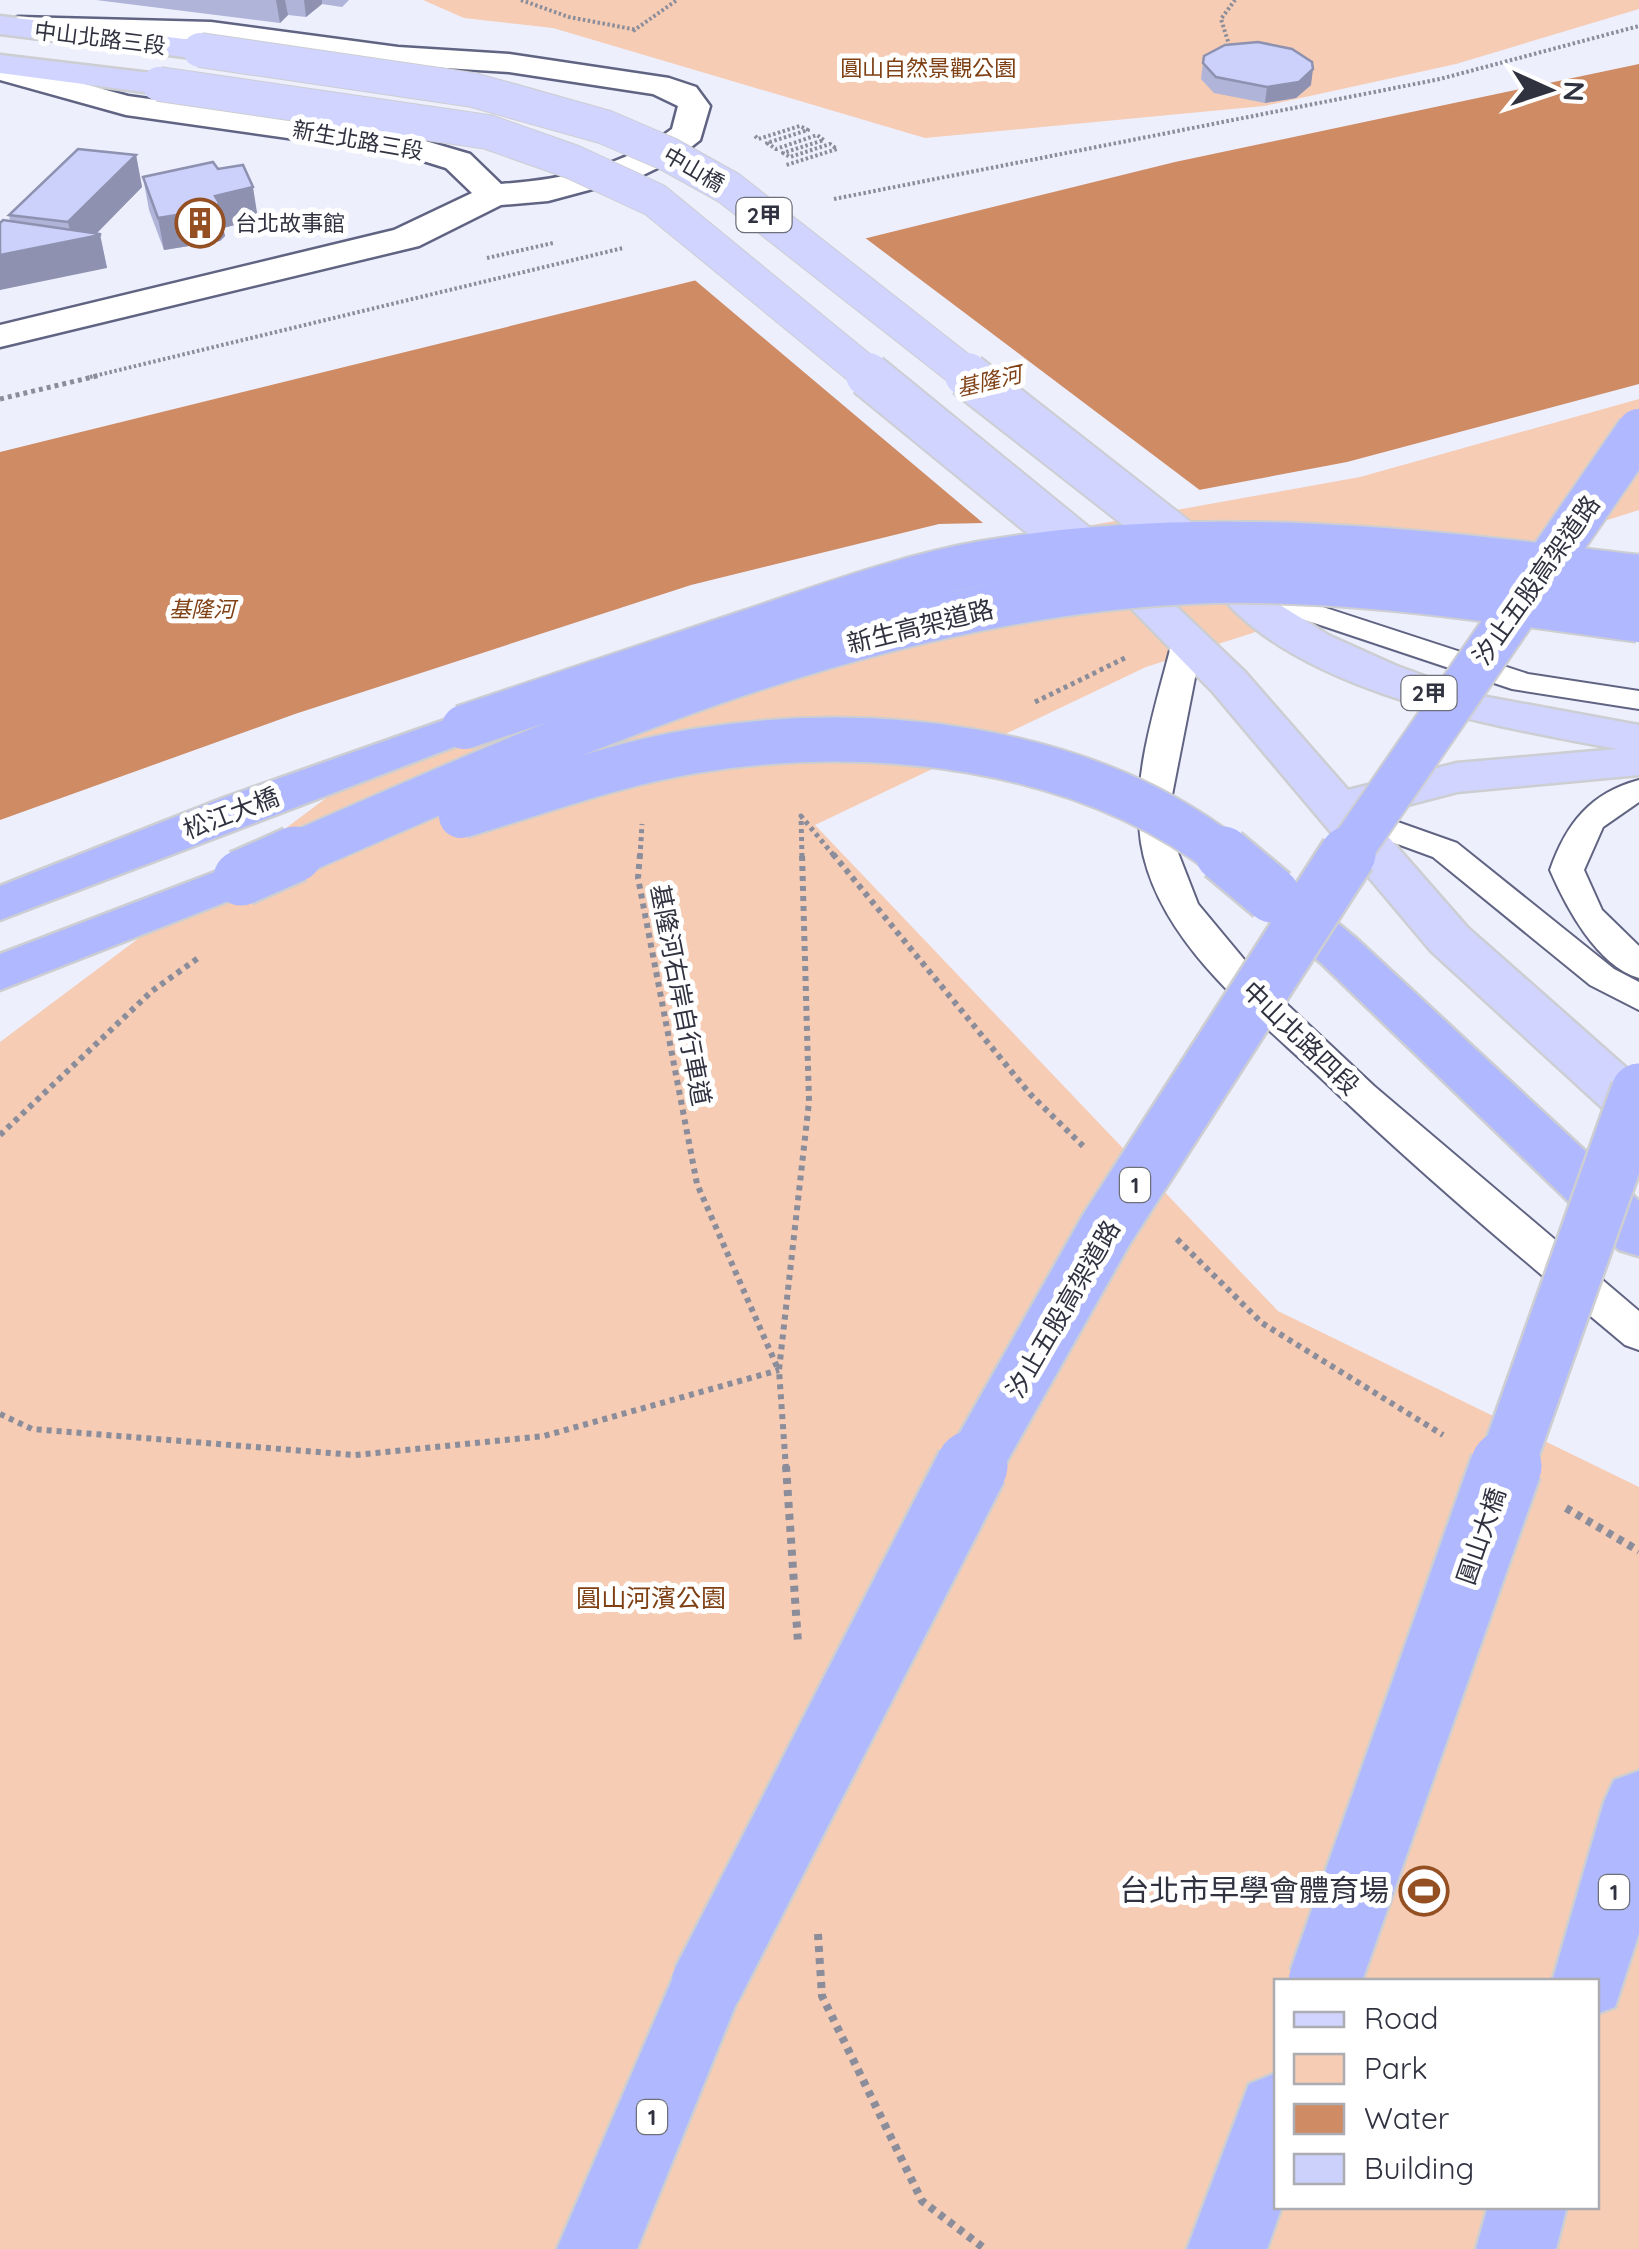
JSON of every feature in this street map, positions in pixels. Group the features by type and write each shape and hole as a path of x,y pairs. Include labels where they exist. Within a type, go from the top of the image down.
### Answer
{"highway":[{"name":"汐止五股高架道路","path":"596,2249 707,1984 927,1544 1168,1128 1430,733 1639,432"},
{"name":"新生高架道路","path":"464,727 900,581 1018,558 1248,542 1404,550 1639,577"},
{"name":"新生高架道路","path":"242,878 458,783 701,692 868,635 1024,602 1130,586 1359,588 1639,620"},
{"name":"松江大橋","path":"0,904 240,808 464,727"},
{"path":"0,974 242,878 691,751 824,740 945,749 1070,780 1133,803 1213,848 1339,952 1639,1234"},
{"name":"圓山大橋","path":"1325,1979 1639,1090"},
{"name":"1","path":"1590,1979 1639,1802"},
{"path":"1227,2249 1274,2118"},
{"path":"1516,2249 1527,2209"}],"main road":[{"name":"中山北路三段","path":"2,25 200,50"},
{"name":"中山橋","path":"200,50 412,79 529,102 590,119 690,164 728,188 1238,587"},
{"name":"中山北路三段","path":"0,67 158,84"},
{"name":"中山橋","path":"158,84 488,132 538,146 655,200 1146,602 1187,642"},
{"name":"2甲","path":"1238,587 1265,614 1314,646 1381,676 1466,707 1639,739"},
{"name":"2甲","path":"1187,642 1228,681 1449,939 1639,1110"},
{"path":"1336,810 1406,787 1475,774 1639,762"}],"street":[{"path":"0,336 406,238 465,213 493,195 548,191 629,169 664,152 688,133 694,106 685,94 658,85 510,63 398,56 211,30 2,25"},
{"name":"新生北路三段","path":"0,67 126,104 405,145 458,162 493,195"}],"lane":[{"path":"1238,587 1524,682 1639,700"},
{"name":"中山北路四段","path":"1187,642 1159,775 1158,845 1181,905 1236,976 1426,1158 1639,1334"},
{"path":"1639,790 1620,796 1582,825 1567,870 1587,915 1639,966"},
{"path":"1336,810 1445,850 1602,977 1639,998"}],"path":[{"path":"521,0 570,17 638,30"},
{"path":"620,35 638,30 677,0"},
{"path":"1234,0 1220,20 1222,36 1235,56"},
{"path":"758,139 800,126 808,130 768,143 776,148 817,136 824,140 782,153 790,158 830,144 837,148 784,166"},
{"name":"基隆河右岸自行車道","path":"0,1414 50,1431 355,1455 544,1436 779,1370 696,1184 638,878 643,817"}],"green space":[{"name":"圓山自然景觀公園","path":"423,0 1639,0 1639,9 1456,64 1264,106 925,138 553,28 464,18"},
{"name":"圓山河濱公園","path":"1639,399 1639,510 1146,667 815,825 1278,1311 1639,1487 1639,2249 0,2249 0,1042 405,739 926,555 1360,477"}],"water":[{"name":"基隆河","path":"1639,64 1639,384 1347,462 923,542 387,730 131,895 0,993 0,452 1175,162"}],"pier":[{"path":"860,234 1205,494 924,547 389,734 133,899 0,995 0,820 295,714 691,585 939,524 983,523 690,276"}],"building":[{"path":"1258,42 1292,49 1312,62 1313,69 1299,82 1267,87 1216,77 1203,63 1204,56 1225,45"},
{"path":"78,149 136,155 68,222 9,215"},
{"path":"213,162 218,169 243,165 253,187 215,196 219,203 214,209 158,218 143,177"},
{"path":"3,220 100,234 100,235 0,255"}],"place":[{"name":"台北故事館","path":"200,223"},
{"name":"台北市早學會體育場","path":"1424,1891"}]}
